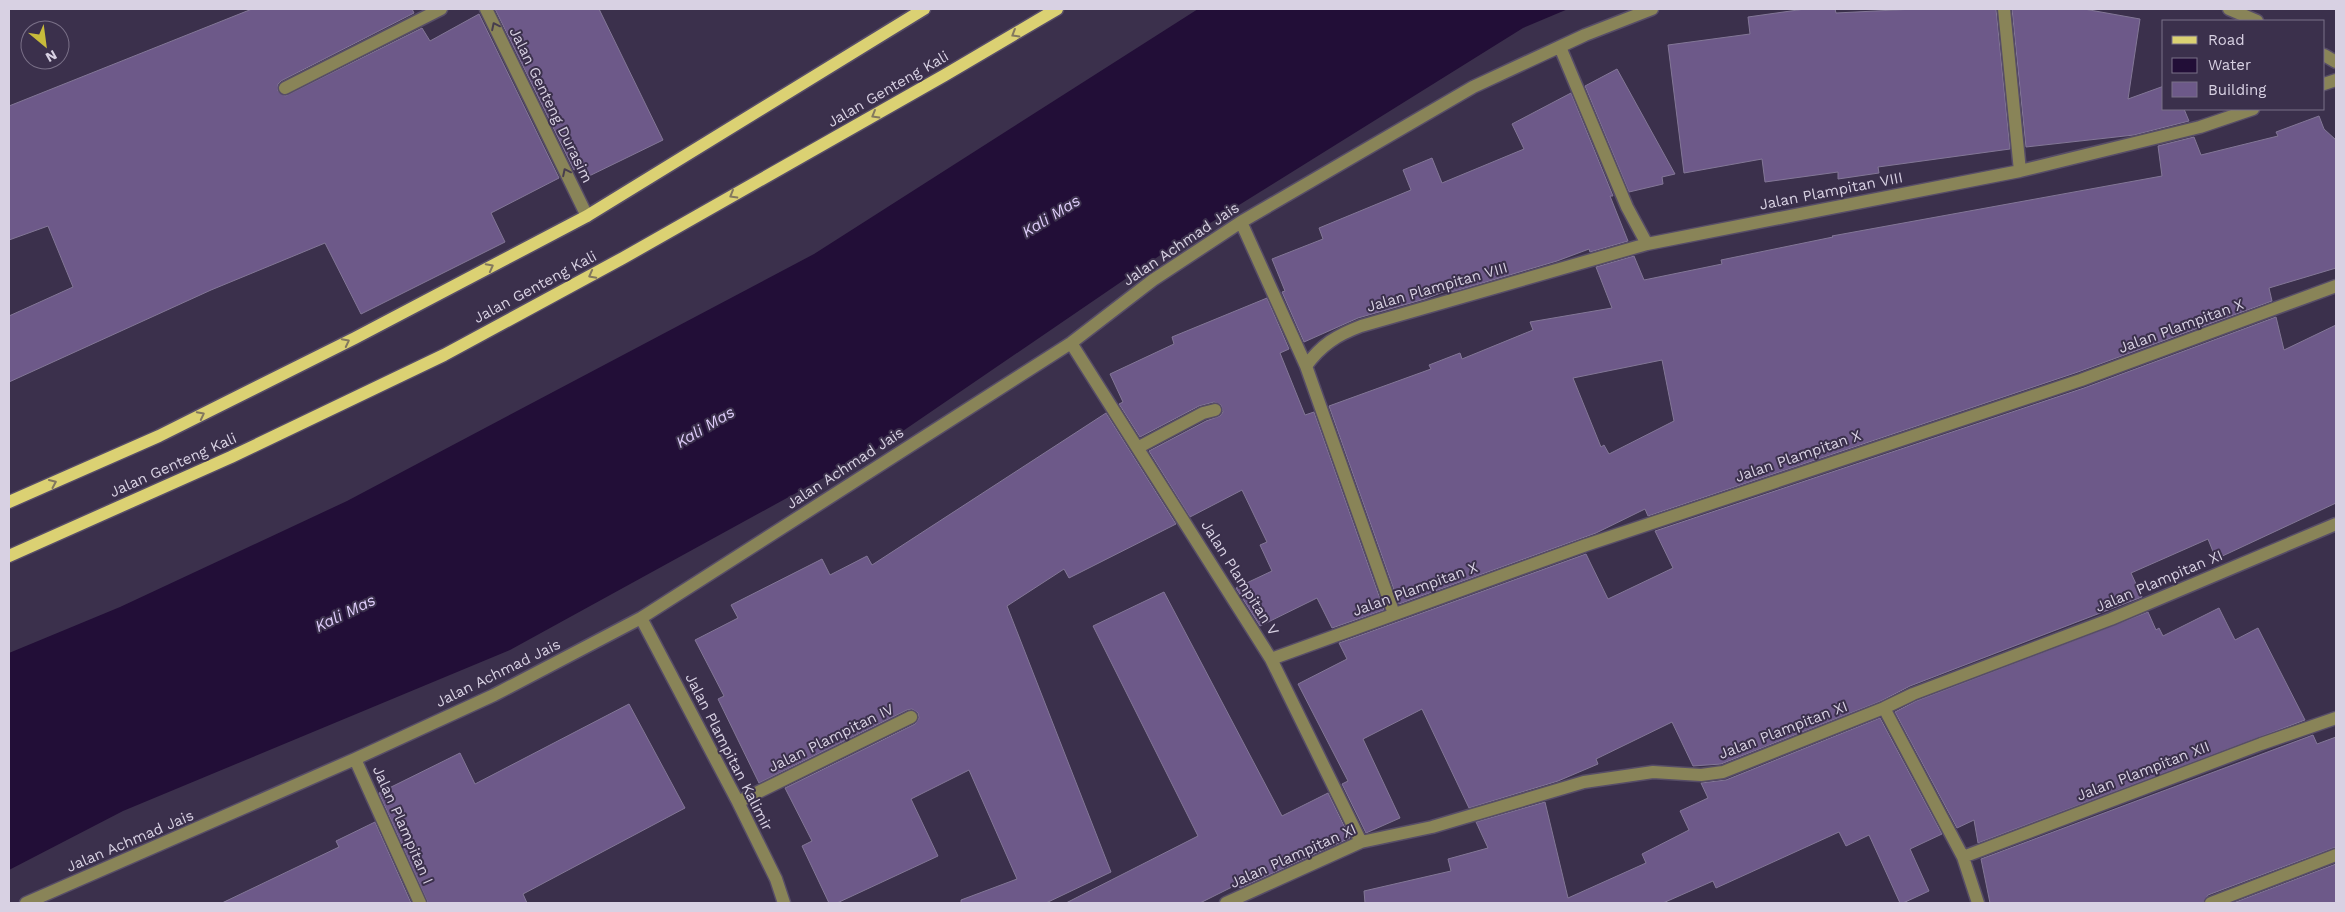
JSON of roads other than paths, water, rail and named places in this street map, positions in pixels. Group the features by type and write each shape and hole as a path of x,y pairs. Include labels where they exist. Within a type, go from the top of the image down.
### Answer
{"main road":[{"name":"Jalan Genteng Kali","path":"9,556 231,457 444,355 632,253 946,75 1057,9"},
{"path":"9,502 159,436 355,338 587,216 920,10"}],"street":[{"path":"285,88 441,9"},
{"name":"Jalan Genteng Durasim","path":"486,9 587,216"},
{"name":"Jalan Achmad Jais","path":"26,903 355,760 494,695 641,618 1071,343 1154,280 1242,222 1473,87 1586,34 1652,9"},
{"path":"2004,9 2020,171"},
{"path":"2229,9 2255,20"},
{"path":"1560,47 1626,207 1647,244"},
{"path":"2325,56 2336,62"},
{"name":"Jalan Plampitan VIII","path":"1306,366 1317,351 1339,334 1647,244 2020,171 2200,127 2250,110"},
{"path":"1242,222 1306,366 1394,614"},
{"name":"Jalan Plampitan X","path":"1271,658 1586,545 2081,380 2336,286"},
{"name":"Jalan Plampitan V","path":"1071,343 1139,447 1271,658 1361,842"},
{"path":"1139,447 1203,413 1215,410"},
{"name":"Jalan Plampitan XI","path":"1226,903 1361,842 1432,827 1584,782 1653,772 1701,775 1724,772 1884,708 1912,694 2111,618 2336,524"},
{"name":"Jalan Plampitan Kalimir","path":"641,618 738,802 776,880 784,903"},
{"path":"1884,708 1963,857 1978,903"},
{"name":"Jalan Plampitan IV","path":"738,802 911,717"},
{"name":"Jalan Plampitan XII","path":"1963,857 2261,744 2336,718"},
{"name":"Jalan Plampitan I","path":"355,760 420,903"},
{"path":"2211,903 2336,855"}],"water":[{"name":"Kali Mas","path":"1198,9 1568,9 1523,28 1178,243 878,448 510,650 123,811 9,870 9,653 120,607 347,501 814,254"}]}
